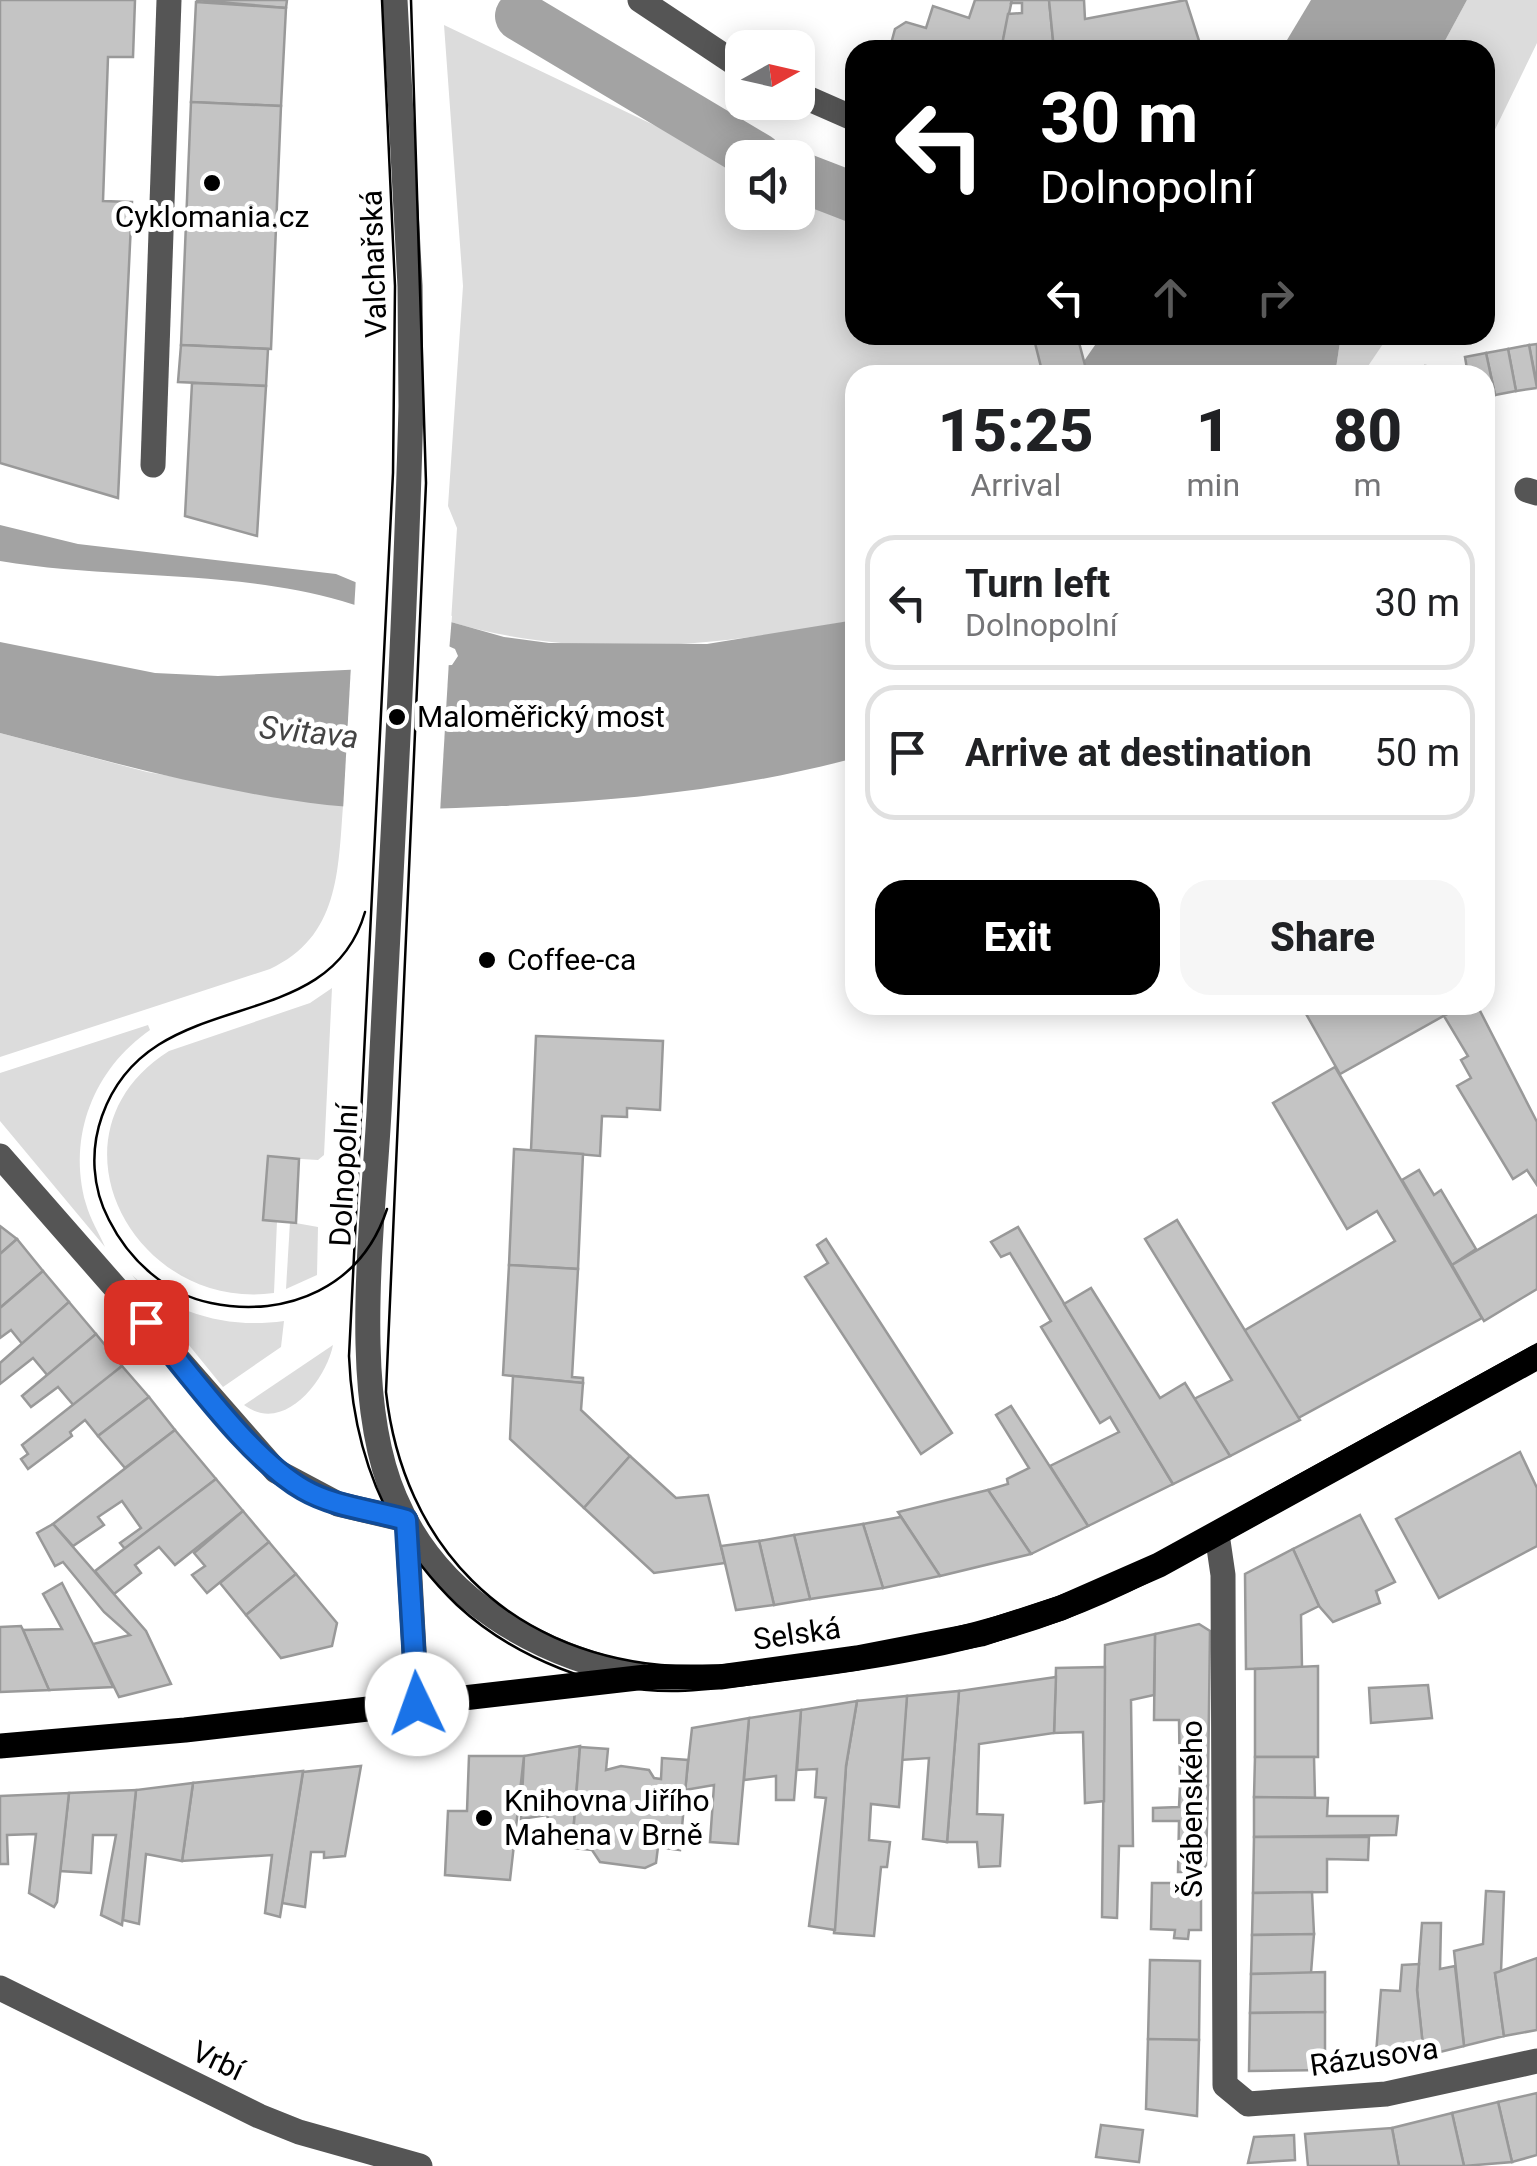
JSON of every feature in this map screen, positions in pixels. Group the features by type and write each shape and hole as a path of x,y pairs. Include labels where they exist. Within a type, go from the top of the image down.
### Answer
{"main road":[{"name":"Selská","path":"0,1746 646,1677 720,1677 857,1658 980,1634 1101,1592 1217,1534 1537,1357"}],"street":[{"path":"153,464 168,0"},
{"name":"Valchařská","path":"393,826 408,525 410,286 395,0"},
{"path":"640,0 725,57"},
{"path":"815,101 845,115"},
{"name":"Dolnopolní","path":"393,826 369,1378 378,1450 406,1520 440,1569 505,1625 572,1659 646,1677"},
{"path":"0,1156 276,1471 306,1491 338,1504 406,1520"},
{"name":"Dolnopolní","path":"406,1520 417,1704"},
{"name":"Švábenského","path":"1217,1534 1223,1575 1226,2085"},
{"name":"Vrbí","path":"0,1988 258,2116 298,2132 420,2166"},
{"name":"Rázusova","path":"1226,2085 1248,2104 1386,2094 1537,2061"}],"shaded area":[{"path":"1467,0 1537,0 1537,43 1495,129 1495,40 1445,40"},
{"path":"444,25 725,159 725,230 815,230 815,200 845,211 845,345 1036,345 1040,365 845,365 845,622 703,642 602,646 551,642 451,622 457,528 448,506 463,286"},
{"path":"1340,345 1382,345 1369,365 1336,365"},
{"path":"0,733 147,772 343,806 336,878 322,921 293,956 270,969 0,1057"},
{"path":"332,988 324,1155 318,1160 268,1157 263,1220 277,1221 274,1293 224,1291 180,1275 145,1246 120,1210 108,1169 111,1126 130,1086 169,1051 310,1003"},
{"path":"148,1025 150,1030 130,1046 100,1084 83,1129 81,1179 88,1210 105,1247 0,1121 0,1073"},
{"path":"290,1222 318,1227 317,1275 286,1289"},
{"path":"132,1275 165,1300 202,1316 242,1323 284,1321 281,1347 223,1387"},
{"path":"333,1345 312,1387 288,1408 274,1413 259,1412 244,1405"}],"water":[{"path":"1311,0 1467,0 1445,40 1287,40"},
{"path":"1095,345 1340,345 1336,365 1084,365"},
{"name":"Svitava","path":"0,525 78,544 336,574 451,622 504,637 549,643 707,644 845,622 845,760 768,778 636,797 414,809 285,799 121,765 0,733 0,642 155,673 218,676 452,665 458,656 455,649 371,611 300,591 215,579 0,561"}],"pier":[{"path":"356,577 452,616 449,652 354,611"},
{"path":"449,660 440,813 343,811 351,665"}],"building":[{"path":"0,0 135,0 133,57 108,57 103,201 132,202 118,498 0,463"},
{"path":"196,0 287,0 286,8"},
{"path":"975,0 1012,0 1003,40 892,40 895,29 906,22 926,28 933,6 969,18"},
{"path":"1049,0 1053,40 1003,40 1008,14 1022,13 1022,3 1011,3"},
{"path":"1049,0 1084,0 1085,19 1186,0 1199,40 1053,40"},
{"path":"196,2 286,8 281,106 191,102"},
{"path":"191,102 281,106 271,349 181,345"},
{"path":"1537,344 1537,385 1529,345"},
{"path":"181,345 268,349 266,386 178,382"},
{"path":"1036,345 1080,345 1085,365 1040,365"},
{"path":"1529,345 1537,388 1516,391 1508,349"},
{"path":"1508,349 1516,391 1495,395 1495,365 1489,365 1486,353"},
{"path":"1486,353 1489,365 1466,365 1465,357"},
{"path":"192,383 266,386 257,536 185,516"},
{"path":"1307,1015 1445,1015 1340,1074"},
{"path":"1482,1015 1537,1122 1537,1185 1527,1170 1513,1179 1457,1086 1471,1078 1461,1060 1468,1056 1444,1016"},
{"path":"536,1036 663,1041 660,1110 627,1108 627,1117 602,1116 600,1156 531,1150"},
{"path":"1335,1067 1482,1318 1298,1418 1242,1332 1395,1241 1377,1211 1347,1229 1273,1103"},
{"path":"514,1149 583,1154 578,1269 509,1265"},
{"path":"268,1156 299,1159 296,1223 263,1220"},
{"path":"1419,1170 1434,1195 1441,1190 1476,1249 1452,1265 1402,1180"},
{"path":"1537,1215 1537,1289 1484,1321 1452,1265"},
{"path":"1177,1220 1300,1420 1230,1456 1194,1399 1232,1380 1145,1239"},
{"path":"0,1226 17,1239 0,1254"},
{"path":"1018,1227 1173,1484 1088,1526 1050,1466 1119,1432 1110,1417 1100,1423 1041,1327 1051,1321 1010,1253 1001,1257 991,1242"},
{"path":"17,1239 43,1271 0,1308 0,1254"},
{"path":"826,1239 952,1433 921,1454 805,1277 828,1263 817,1245"},
{"path":"509,1265 578,1269 572,1377 583,1378 583,1383 503,1375"},
{"path":"43,1271 69,1302 23,1345 11,1330 0,1338 0,1308"},
{"path":"1091,1288 1160,1398 1185,1383 1230,1456 1173,1484 1064,1304"},
{"path":"69,1302 96,1334 48,1376 33,1358 0,1384 0,1363"},
{"path":"96,1334 122,1366 75,1407 58,1387 31,1407 22,1396"},
{"path":"122,1366 149,1397 98,1436 85,1420 70,1432 72,1436 28,1469 21,1459 28,1454 22,1445"},
{"path":"513,1376 583,1383 581,1410 630,1456 584,1508 510,1439"},
{"path":"149,1397 175,1430 125,1468 98,1436"},
{"path":"1011,1406 1088,1526 1031,1554 988,1490 1008,1484 1007,1479 1029,1468 996,1415"},
{"path":"175,1430 216,1479 125,1549 120,1543 141,1528 122,1501 98,1517 104,1525 73,1546 53,1524"},
{"path":"1520,1452 1537,1488 1537,1546 1439,1598 1396,1519"},
{"path":"630,1456 676,1498 708,1495 725,1563 654,1573 584,1508"},
{"path":"216,1479 243,1511 175,1565 159,1547 135,1565 141,1573 114,1594 95,1571"},
{"path":"988,1490 1031,1554 940,1576 898,1512"},
{"path":"243,1511 269,1542 207,1593 192,1575 205,1566 194,1553"},
{"path":"1360,1515 1395,1582 1376,1591 1380,1603 1333,1622 1319,1606 1293,1549"},
{"path":"901,1517 940,1576 883,1588 863,1524"},
{"path":"53,1524 146,1631 171,1684 119,1697 93,1644 130,1635 104,1612 63,1562 55,1566 37,1533"},
{"path":"863,1524 883,1588 810,1599 794,1535"},
{"path":"794,1535 810,1599 774,1605 759,1541"},
{"path":"759,1541 774,1605 736,1610 721,1546"},
{"path":"269,1542 296,1574 246,1615 220,1583"},
{"path":"1293,1549 1319,1606 1301,1615 1302,1668 1246,1669 1245,1574"},
{"path":"296,1574 337,1623 332,1646 281,1658 246,1615"},
{"path":"62,1583 113,1687 49,1690 23,1630 62,1629 43,1594"},
{"path":"1199,1624 1210,1631 1208,1785 1180,1786 1179,1720 1154,1720 1155,1634"},
{"path":"21,1626 49,1690 0,1692 0,1627"},
{"path":"1155,1634 1154,1695 1131,1700 1133,1846 1119,1846 1117,1918 1102,1917 1105,1645"},
{"path":"1318,1666 1318,1757 1255,1757 1255,1669"},
{"path":"1105,1667 1104,1801 1085,1803 1083,1732 1054,1733 1056,1668"},
{"path":"1056,1677 1054,1733 979,1744 977,1814 1003,1815 1000,1866 979,1867 977,1842 947,1842 959,1691"},
{"path":"1428,1685 1432,1718 1371,1723 1369,1688"},
{"path":"959,1691 947,1842 923,1839 929,1758 901,1760 907,1696"},
{"path":"907,1696 899,1807 871,1804 869,1840 890,1842 887,1867 881,1867 874,1936 834,1933 846,1766 857,1701"},
{"path":"857,1701 846,1766 835,1930 809,1926 826,1798 815,1797 817,1769 797,1770 801,1710"},
{"path":"801,1710 794,1800 776,1800 776,1776 744,1780 749,1718"},
{"path":"749,1718 738,1844 710,1842 714,1785 685,1790 692,1728"},
{"path":"580,1746 573,1835 552,1835 547,1815 521,1819 524,1756"},
{"path":"580,1747 608,1749 606,1770 621,1766 649,1770 654,1778 661,1779 662,1758 688,1760 680,1850 658,1847 656,1863 645,1868 600,1862 592,1850 572,1848"},
{"name":"Knihovna Jiřího Mahena v Brně","path":"469,1756 524,1756 510,1880 445,1875 448,1811 467,1811"},
{"path":"1255,1757 1314,1757 1315,1798 1254,1797"},
{"path":"361,1766 345,1856 324,1858 324,1852 311,1852 305,1907 282,1903 303,1772"},
{"path":"303,1771 280,1917 265,1913 272,1855 182,1861 193,1783"},
{"path":"193,1783 182,1861 146,1854 139,1924 123,1920 136,1790"},
{"path":"1208,1785 1206,1865 1201,1872 1178,1872 1179,1821 1153,1821 1153,1808 1179,1807 1180,1786"},
{"path":"136,1790 122,1925 101,1915 116,1835 93,1835 91,1873 60,1871 69,1793"},
{"path":"69,1793 54,1907 29,1893 36,1834 7,1835 8,1864 0,1864 0,1796"},
{"path":"1254,1797 1328,1798 1327,1816 1398,1816 1396,1835 1254,1837"},
{"path":"1254,1837 1369,1837 1368,1860 1327,1859 1327,1892 1253,1893"},
{"path":"1152,1883 1201,1883 1201,1930 1189,1930 1188,1939 1174,1938 1175,1930 1151,1929"},
{"path":"1486,1891 1504,1892 1501,1972 1495,1973 1504,2036 1464,2046 1454,1951 1483,1944"},
{"path":"1312,1892 1314,1934 1252,1935 1253,1893"},
{"path":"1422,1923 1441,1923 1440,1969 1455,1966 1464,2046 1424,2056 1417,1990"},
{"path":"1314,1934 1311,1973 1251,1974 1252,1935"},
{"path":"1537,1958 1537,2030 1504,2036 1495,1973"},
{"path":"1150,1960 1200,1961 1199,2040 1148,2039"},
{"path":"1419,1964 1417,1990 1424,2056 1375,2067 1381,1990 1400,1991 1402,1965"},
{"path":"1325,1972 1325,2012 1250,2013 1251,1974"},
{"path":"1325,2012 1325,2070 1249,2071 1250,2013"},
{"path":"1148,2039 1199,2040 1197,2116 1146,2109"},
{"path":"1537,2093 1537,2155 1512,2162 1498,2102"},
{"path":"1498,2102 1512,2162 1464,2166 1452,2113"},
{"path":"1452,2113 1464,2166 1399,2166 1392,2128"},
{"path":"1101,2125 1143,2130 1139,2162 1096,2157"},
{"path":"1392,2128 1399,2166 1308,2166 1305,2134"},
{"path":"1294,2135 1295,2160 1248,2163 1254,2137"}],"waterway":[{"path":"520,16 728,140"},
{"path":"815,183 845,194"}],"tram line":[{"path":"382,0 395,286 393,473 349,1356 366,1459 393,1522 432,1579 479,1624 504,1641 560,1668 619,1686 702,1690 921,1659 1028,1631 1117,1597 1537,1369"},
{"path":"411,0 426,483 386,1392 396,1447 414,1497 440,1542 472,1580 510,1612 555,1638 605,1655 661,1665 703,1666 861,1647 993,1618 1090,1585 1135,1565 1537,1344"},
{"path":"365,912 345,953 315,980 158,1045 126,1074 102,1116 95,1169 99,1195 109,1220 138,1261 179,1292 211,1303 240,1307 294,1301 341,1277 375,1236 387,1209"}],"place":[{"name":"Cyklomania.cz","path":"212,183"},
{"name":"Maloměřický most","path":"397,717"},
{"name":"Coffee-ca","path":"487,960"},
{"name":"Knihovna Jiřího Mahena v Brně","path":"484,1818"}],"route":[{"path":"146,1322 276,1471 306,1491 338,1504 406,1520 417,1704"}]}
